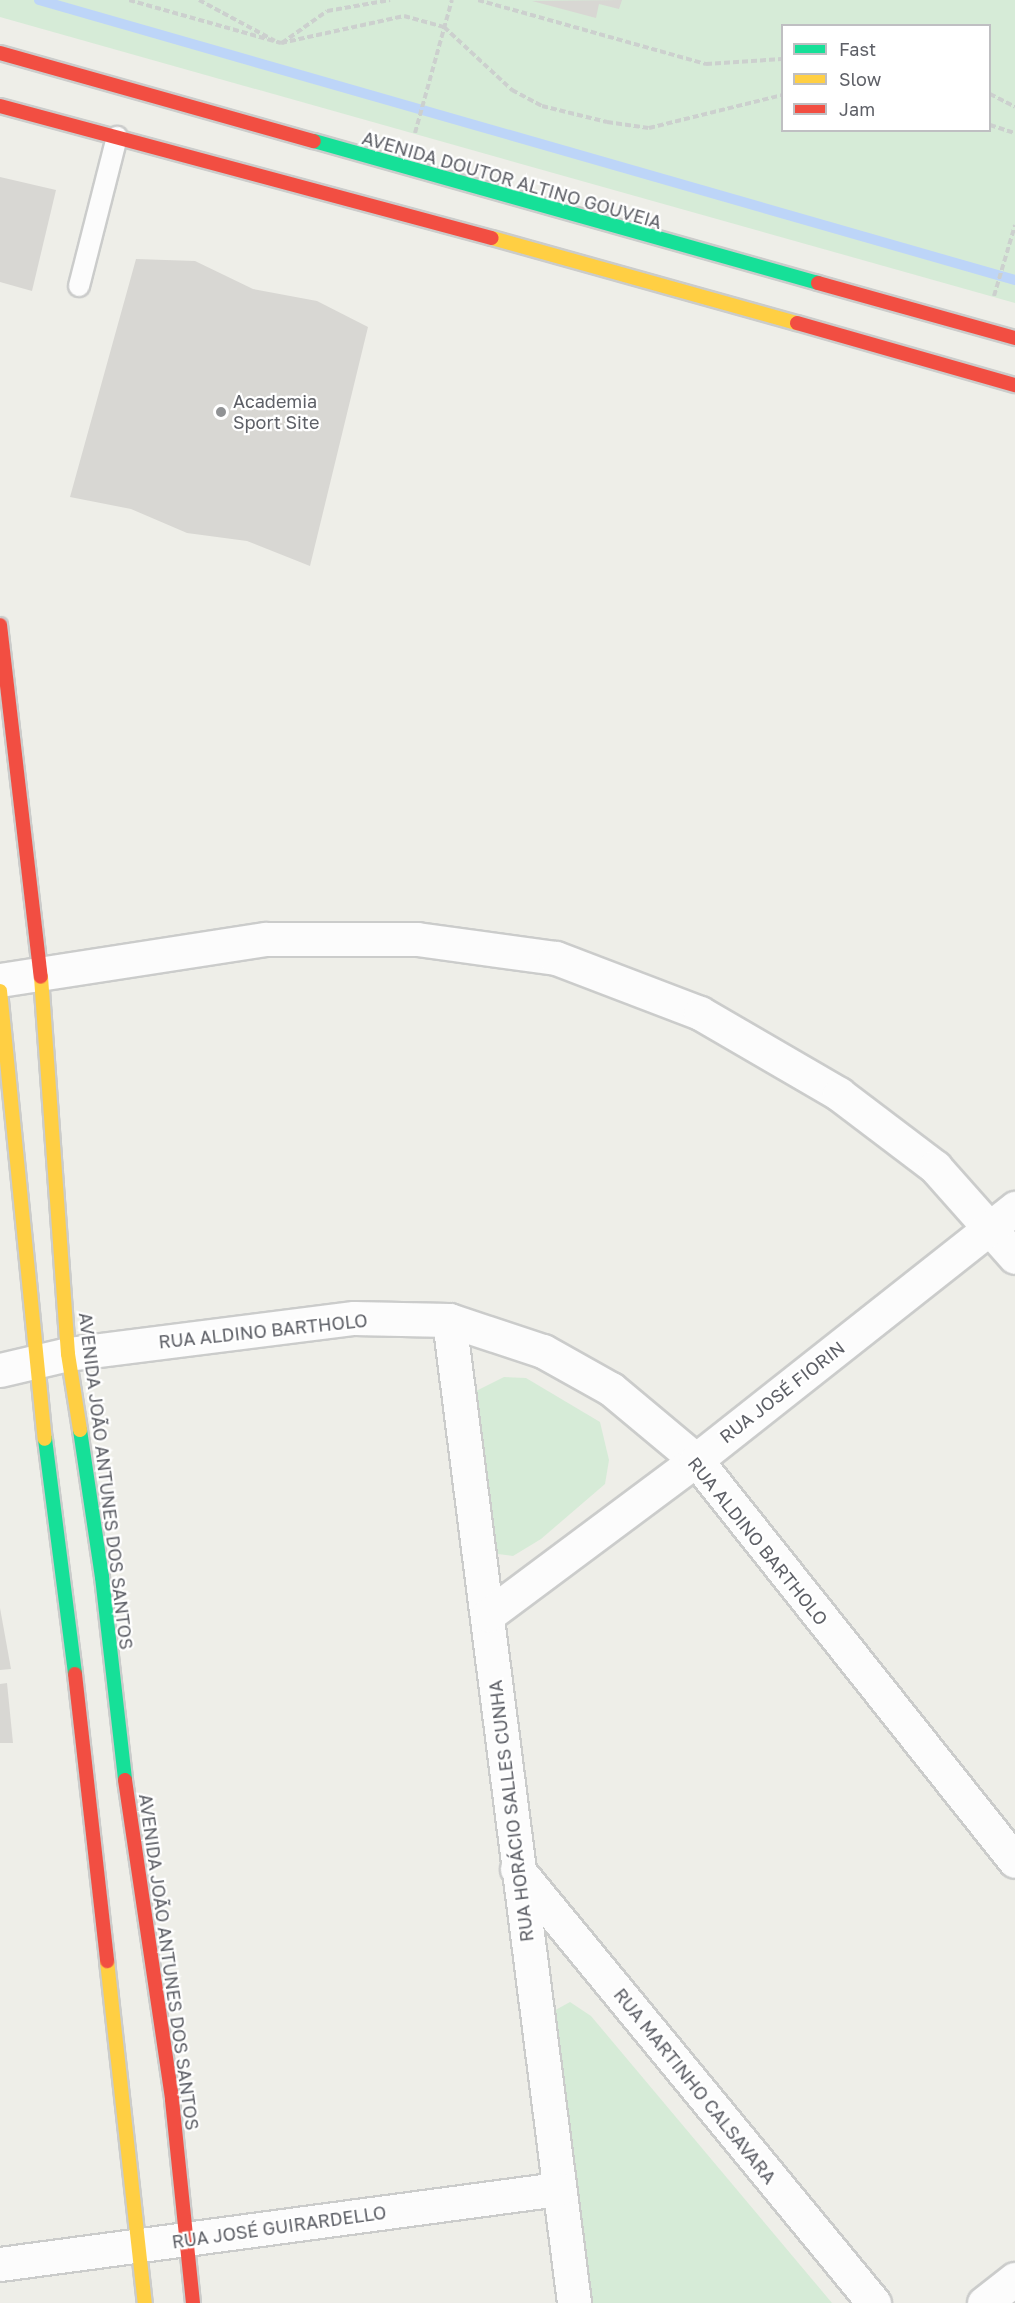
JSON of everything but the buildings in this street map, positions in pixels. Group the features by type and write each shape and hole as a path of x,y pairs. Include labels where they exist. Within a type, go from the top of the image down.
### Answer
{"main road":[{"name":"AVENIDA DOUTOR ALTINO GOUVEIA","path":"0,53 439,184 1015,338"},
{"path":"0,105 117,137 432,216 1015,385"},
{"name":"AVENIDA JOÃO ANTUNES DOS SANTOS","path":"0,625 41,972 68,1354 102,1577 129,1819 172,2100 194,2303"},
{"path":"0,991 35,1364 65,1580 145,2303"}],"street":[{"path":"0,980 266,939 417,939 556,958 700,1013 839,1094 1003,1217 1015,1257"},
{"name":"RUA JOSÉ FIORIN","path":"488,1615 696,1460 1003,1217"},
{"name":"RUA ALDINO BARTHOLO","path":"0,1370 35,1364 68,1354 354,1318 449,1320 543,1351 611,1389 696,1460 1015,1861"},
{"name":"RUA HORÁCIO SALLES CUNHA","path":"449,1320 488,1615 516,1869 574,2303"},
{"name":"RUA MARTINHO CALSAVARA","path":"516,1869 874,2303"},
{"name":"RUA JOSÉ GUIRARDELLO","path":"0,2264 558,2189"},
{"path":"984,2303 1015,2279"}],"lane":[{"path":"79,286 117,137"}],"path":[{"path":"129,0 281,44 404,16 444,27 512,90 542,106 607,122 649,128 781,95"},
{"path":"200,0 281,44"},
{"path":"281,44 327,11 390,0"},
{"path":"420,116 452,0"},
{"path":"478,0 706,64 781,59"},
{"path":"991,95 1015,107"},
{"path":"991,125 1015,133"},
{"path":"999,283 1015,225"}],"green space":[{"path":"0,0 1015,0 1015,303 0,17"},
{"path":"504,1377 526,1378 600,1422 609,1460 605,1484 541,1539 513,1556 498,1554 485,1546 474,1392"},
{"path":"570,2002 591,2016 832,2303 586,2303 550,2013"}],"waterway":[{"path":"39,0 1015,280"}],"traffic: fast":[{"path":"314,141 818,283"},
{"path":"80,1430 102,1577 125,1780"},
{"path":"45,1439 75,1674"}],"traffic: slow":[{"path":"492,238 797,323"},
{"path":"41,977 68,1354 80,1430"},
{"path":"0,991 45,1439"},
{"path":"107,1961 145,2303"}],"traffic: jam":[{"path":"0,53 314,141"},
{"path":"0,106 492,238"},
{"path":"818,283 1015,338"},
{"path":"797,323 1015,385"},
{"path":"0,625 41,977"},
{"path":"75,1674 107,1961"},
{"path":"125,1780 172,2100 193,2303"}],"place":[{"name":"Academia Sport Site","path":"221,412"}]}
